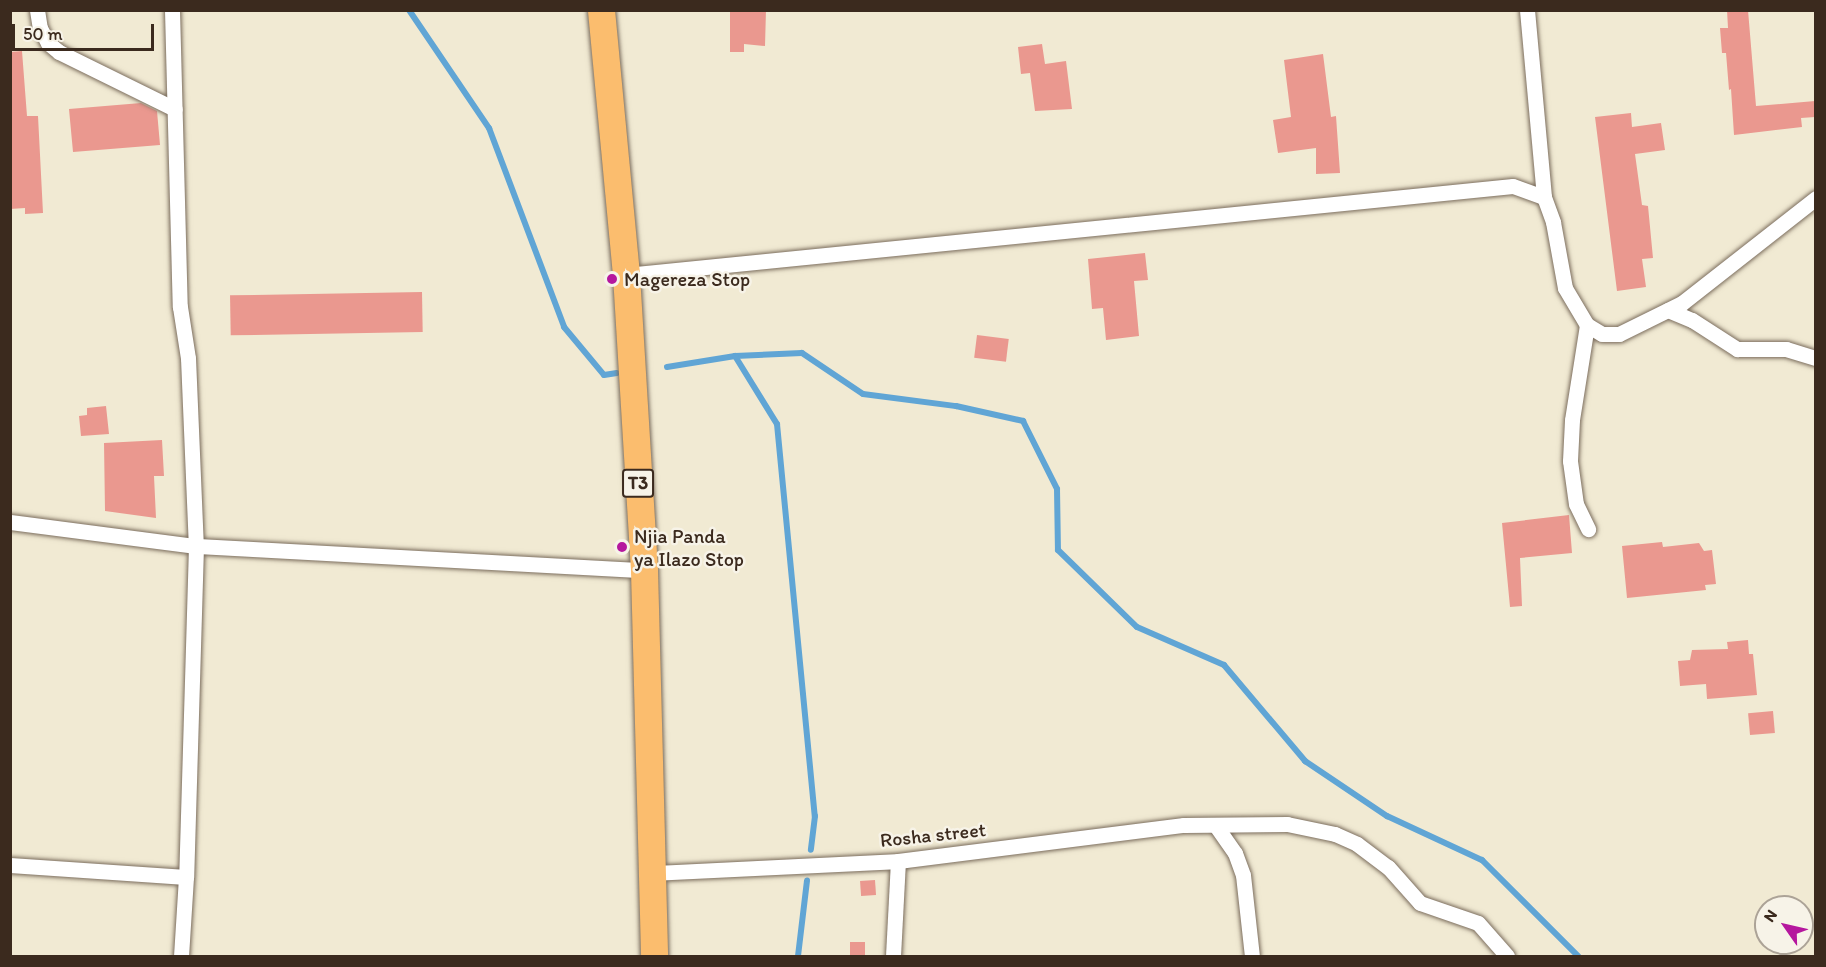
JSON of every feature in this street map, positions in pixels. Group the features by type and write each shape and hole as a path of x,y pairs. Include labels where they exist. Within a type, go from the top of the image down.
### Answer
{"highway":[{"name":"T3","path":"601,10 626,275 644,570 654,957"}],"street":[{"path":"37,10 40,28 48,43 59,52 175,109"},
{"path":"172,10 180,307 188,358 196,546 186,877 181,957"},
{"path":"1527,10 1544,196 1553,222 1565,288 1587,325 1602,334 1619,334 1682,303 1815,198"},
{"path":"626,275 1513,186 1544,196"},
{"path":"1668,310 1692,320 1737,349 1786,349 1815,358"},
{"path":"1587,325 1572,420 1569,461 1576,504 1588,529"},
{"path":"10,522 196,546 644,570"},
{"name":"Rosha street","path":"653,873 898,861 1184,825 1287,824 1347,839 1388,867 1420,903 1478,923 1507,957"},
{"path":"1216,826 1235,853 1243,875 1252,957"},
{"path":"893,957 898,861"},
{"path":"10,866 186,877"}],"building":[{"path":"730,10 766,10 765,46 744,44 744,52 730,52"},
{"path":"1727,10 1748,10 1756,106 1815,101 1815,117 1801,118 1802,127 1734,135 1731,89 1729,90 1726,53 1722,53 1720,28 1728,28"},
{"path":"1042,44 1045,64 1066,61 1072,109 1035,111 1030,73 1021,74 1018,47"},
{"path":"22,51 27,116 38,116 43,213 25,214 25,208 10,209 10,52"},
{"path":"1323,54 1331,117 1336,116 1340,173 1316,174 1316,148 1278,153 1273,120 1291,117 1284,60"},
{"path":"141,103 157,111 160,145 73,152 69,109"},
{"path":"1631,113 1632,127 1661,123 1665,150 1635,154 1642,205 1648,206 1653,258 1642,259 1646,287 1617,291 1595,117"},
{"path":"1145,253 1148,280 1134,281 1139,336 1106,340 1103,308 1092,309 1088,259"},
{"path":"422,292 423,332 231,335 230,295"},
{"path":"977,335 1009,339 1006,362 974,358"},
{"path":"106,406 109,434 81,436 79,416 87,415 87,408"},
{"path":"162,440 164,476 154,476 156,518 105,511 104,443"},
{"path":"1569,515 1572,553 1520,558 1522,606 1510,607 1502,523"},
{"path":"1662,542 1663,547 1699,543 1704,551 1712,550 1716,584 1705,585 1706,590 1627,598 1622,546"},
{"path":"1748,640 1749,654 1753,654 1757,695 1707,699 1706,684 1680,686 1678,661 1690,660 1692,650 1728,649 1727,642"},
{"path":"1773,711 1775,733 1750,735 1748,713"},
{"path":"875,880 876,895 861,896 860,881"},
{"path":"850,942 865,942 865,956 850,956"}],"waterway":[{"path":"409,10 489,128 564,327 604,375 617,373"},
{"path":"735,356 802,353 863,394 956,406 1023,421 1057,489 1058,550 1137,627 1224,665 1305,761 1387,816 1482,860 1578,956"},
{"path":"667,367 735,356 777,424 815,816 811,850"},
{"path":"798,956 807,881"}],"place":[{"name":"Magereza Stop","path":"612,279"},
{"name":"Njia Panda ya Ilazo Stop","path":"622,547"}]}
